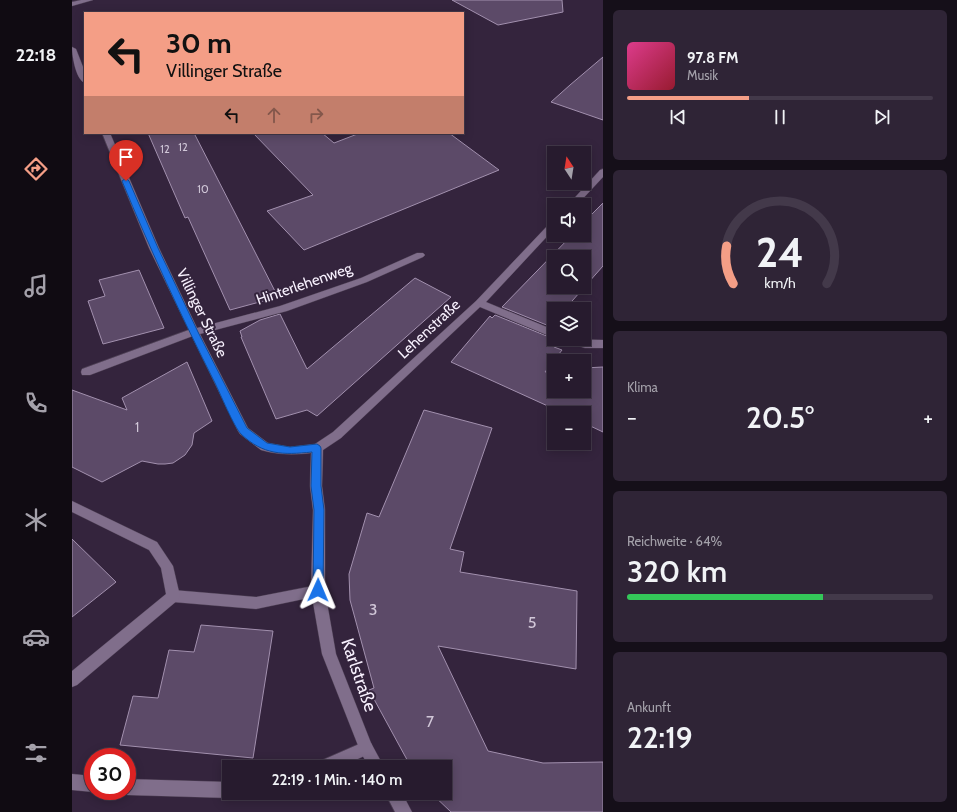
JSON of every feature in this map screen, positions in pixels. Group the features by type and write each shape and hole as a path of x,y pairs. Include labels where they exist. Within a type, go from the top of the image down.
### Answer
{"street":[{"path":"72,4 90,0"},
{"path":"72,49 84,79"},
{"name":"Villinger Straße","path":"106,134 154,248 244,431 264,446 290,451 317,448"},
{"path":"579,198 603,172"},
{"name":"Lehenstraße","path":"317,448 337,435 479,303 547,231"},
{"name":"Hinterlehenweg","path":"86,372 194,332 283,309 364,280 420,255"},
{"path":"479,303 547,331"},
{"path":"591,344 603,344"},
{"name":"Karlstraße","path":"317,448 316,486 319,510 318,590 329,654 366,748 373,760"},
{"path":"72,506 153,546 167,566 173,596"},
{"path":"72,680 173,596 256,603 318,590"},
{"path":"339,760 366,748"},
{"path":"72,782 84,783"},
{"path":"136,787 222,790"},
{"path":"396,800 404,812"}],"building":[{"path":"452,0 562,0 563,12 498,25"},
{"path":"603,57 603,120 551,102 570,85"},
{"path":"148,134 195,134 278,297 230,310 188,217 185,218"},
{"path":"254,134 323,134 334,143 357,134 450,134 499,170 304,250 267,211 313,195"},
{"path":"603,203 603,266 591,280 591,250 557,250 565,242 591,242 591,215"},
{"path":"547,261 547,294 578,294 571,302 547,302 547,325 502,307"},
{"path":"139,270 164,328 103,344 88,301 105,296 99,280"},
{"path":"415,278 451,297 317,416 307,410 276,419 241,337 240,331 260,320 280,314 307,369"},
{"path":"495,315 547,336 547,346 554,346 562,350 559,354 547,354 547,369 545,372 547,372 547,398 591,398 591,368 603,367 603,432 591,426 591,406 548,406 451,362 490,316 492,318"},
{"path":"187,362 212,421 194,433 192,445 185,455 173,463 158,464 142,461 102,482 72,467 72,390 127,410 122,398"},
{"path":"424,410 492,428 450,549 464,552 460,572 577,591 576,669 438,646 488,751 543,763 603,762 603,812 451,812 438,800 452,800 452,760 407,760 369,690 374,688 350,600 349,574 367,513 379,517"},
{"path":"72,539 116,582 72,617"},
{"path":"201,625 273,631 253,758 120,745 133,696 158,698 169,650 194,652"}],"route":[{"path":"126,181 154,248 244,431 264,446 290,451 317,448 316,486 319,510 318,590"}]}
